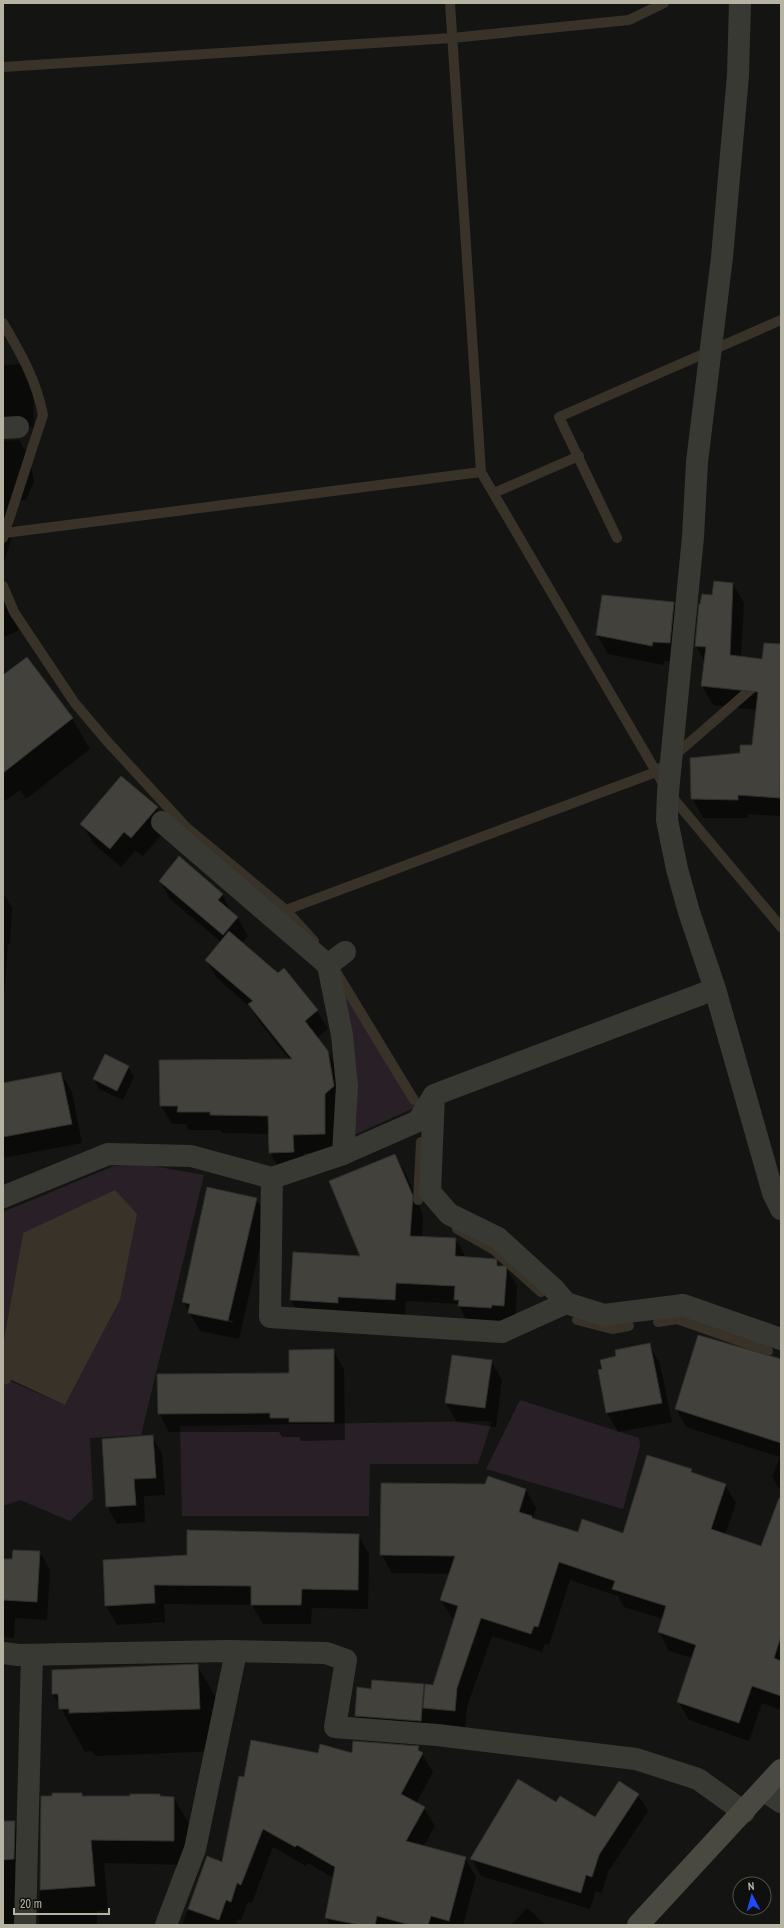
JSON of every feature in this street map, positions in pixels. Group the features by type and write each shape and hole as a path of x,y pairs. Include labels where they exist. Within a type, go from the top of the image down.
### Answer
{"street":[{"path":"740,3 738,75 722,257 697,462 693,537 668,792 667,820 677,869 689,912 715,989 773,1193 781,1209"},
{"path":"162,822 339,957 342,1035 347,1086 343,1154"},
{"path":"3,1197 108,1154 191,1156 272,1178 343,1154 418,1121 434,1095 715,989"},
{"path":"434,1095 430,1192 449,1214 498,1238 555,1290 566,1303 604,1315 683,1305 781,1339"},
{"path":"272,1178 270,1317 502,1332 566,1303"},
{"path":"166,1925 195,1849 236,1652"},
{"path":"3,1653 32,1655 236,1652 326,1653 346,1660 335,1727 437,1735 636,1759 698,1778 744,1812"},
{"path":"25,1925 32,1655"},
{"path":"638,1925 744,1812 781,1770"},
{"path":"763,1790 781,1802"}],"shaded area":[{"path":"339,971 418,1101 416,1107 352,1136"},
{"path":"148,1165 204,1175 141,1435 90,1438 93,1499 70,1521 20,1500 3,1506 3,1383 6,1379 65,1405 120,1300 23,1233 3,1345 3,1212 114,1166"},
{"path":"115,1190 137,1214 120,1300 65,1405 3,1376 3,1345 23,1233"},
{"path":"520,1400 639,1438 640,1446 623,1509 486,1469"},
{"path":"492,1421 478,1464 370,1464 369,1516 182,1516 180,1426"}],"building":[{"path":"714,581 733,583 730,655 762,659 764,643 781,644 780,798 738,795 738,800 691,799 690,758 740,753 740,745 752,745 758,692 701,686 706,647 695,646 699,604 702,594 712,595"},
{"path":"602,595 674,602 670,643 653,642 652,646 596,635"},
{"path":"27,657 73,718 3,773 3,675"},
{"path":"121,776 158,807 131,838 124,832 110,849 80,824"},
{"path":"179,856 223,894 218,900 238,917 223,935 159,881"},
{"path":"229,931 278,973 284,968 318,1010 305,1021 328,1051 334,1086 325,1094 325,1134 293,1135 294,1152 269,1153 268,1116 210,1115 210,1112 177,1112 178,1106 160,1106 159,1060 292,1059 248,1004 253,1001 205,960"},
{"path":"105,1054 129,1066 117,1091 93,1079"},
{"path":"61,1072 72,1124 3,1137 3,1083"},
{"path":"395,1154 413,1196 410,1236 456,1238 455,1256 497,1259 497,1266 507,1266 504,1306 492,1305 491,1308 458,1306 459,1300 454,1300 455,1286 396,1283 395,1300 338,1297 338,1303 290,1300 293,1252 360,1256 329,1181"},
{"path":"207,1187 257,1198 228,1321 188,1313 190,1304 182,1302"},
{"path":"698,1335 781,1359 781,1443 675,1409"},
{"path":"650,1343 662,1403 606,1413 598,1370 602,1369 600,1360 616,1356 615,1350"},
{"path":"334,1349 334,1422 289,1422 289,1418 270,1418 270,1413 158,1414 157,1374 289,1373 289,1350"},
{"path":"452,1355 492,1360 485,1408 445,1403"},
{"path":"153,1435 156,1478 134,1479 136,1505 106,1507 102,1439"},
{"path":"647,1455 692,1469 691,1472 726,1484 711,1529 761,1546 779,1498 781,1499 781,1636 774,1658 781,1661 781,1696 752,1686 739,1723 677,1702 696,1645 658,1632 666,1606 612,1589 615,1581 559,1562 538,1627 534,1626 531,1634 481,1618 457,1688 455,1711 423,1708 425,1684 433,1685 458,1606 440,1600 455,1556 380,1555 381,1483 485,1484 488,1476 526,1489 519,1512 532,1516 532,1518 578,1532 582,1519 623,1533"},
{"path":"187,1530 359,1534 358,1590 302,1589 301,1605 251,1605 251,1586 154,1585 155,1603 105,1606 103,1560 187,1555"},
{"path":"13,1550 40,1551 37,1602 3,1600 3,1559 12,1559"},
{"path":"198,1664 200,1709 69,1713 69,1709 59,1709 58,1694 52,1694 52,1670"},
{"path":"372,1680 424,1684 421,1721 355,1716 357,1687 371,1689"},
{"path":"251,1740 318,1753 320,1744 352,1753 353,1741 419,1746 418,1750 423,1753 401,1794 425,1807 406,1841 466,1857 449,1921 431,1916 428,1925 410,1925 377,1916 375,1925 360,1925 325,1918 335,1867 297,1845 295,1847 263,1829 241,1885 237,1883 231,1902 226,1900 219,1920 188,1909 207,1856 222,1862 239,1776 244,1777"},
{"path":"518,1779 556,1802 560,1796 595,1817 619,1781 639,1794 599,1855 592,1877 586,1875 581,1893 470,1859"},
{"path":"52,1793 82,1793 82,1796 130,1796 130,1794 160,1794 160,1796 174,1797 174,1841 91,1840 95,1886 40,1890 41,1796 52,1796"},
{"path":"3,1821 15,1821 14,1859 3,1860"}],"waterway":[{"path":"450,3 481,472 668,792 781,927"},
{"path":"3,67 452,38 629,20 664,3"},
{"path":"617,538 559,417 781,320"},
{"path":"3,323 22,356 32,378 43,415 3,538"},
{"path":"494,493 579,456"},
{"path":"5,533 481,472"},
{"path":"3,586 14,612 74,702 106,740 186,827 286,910 314,941"},
{"path":"674,756 758,683"},
{"path":"286,910 656,772 660,768"},
{"path":"335,970 414,1100"},
{"path":"418,1200 421,1142"},
{"path":"457,1229 494,1250 541,1292"},
{"path":"658,1322 677,1319 768,1351"},
{"path":"577,1320 612,1329 629,1326"}]}
